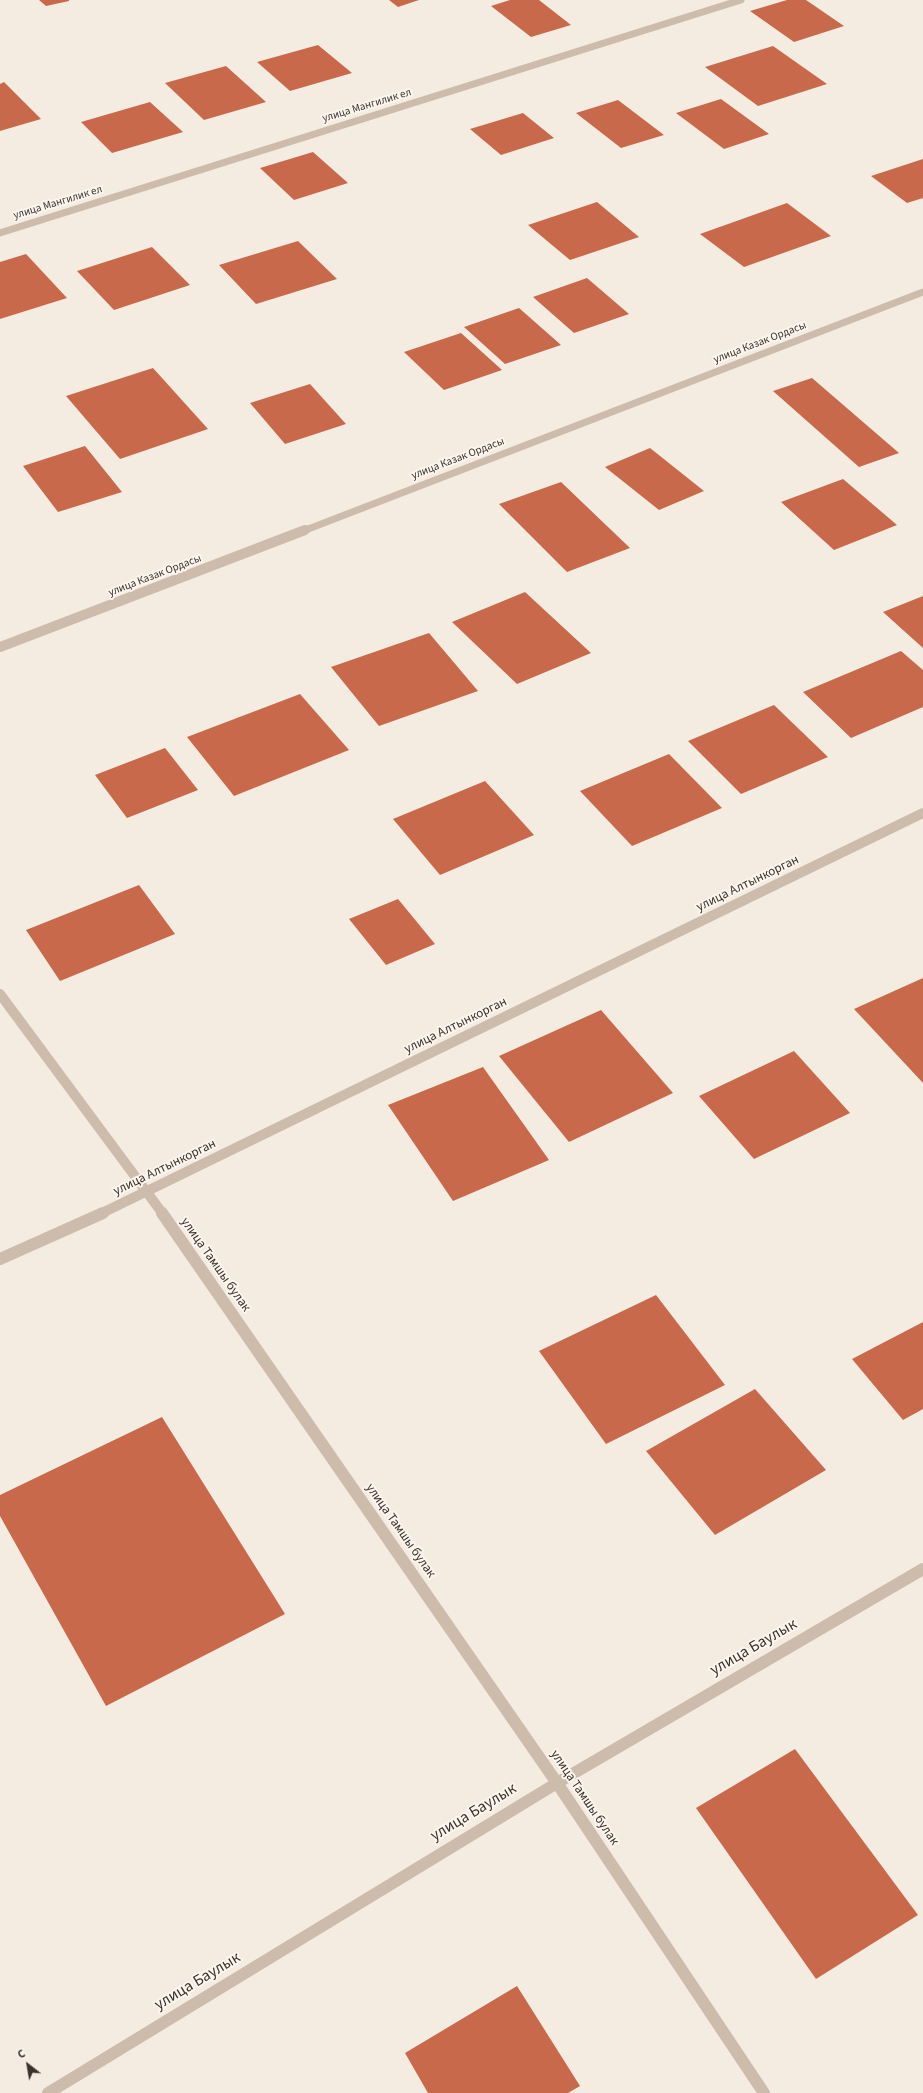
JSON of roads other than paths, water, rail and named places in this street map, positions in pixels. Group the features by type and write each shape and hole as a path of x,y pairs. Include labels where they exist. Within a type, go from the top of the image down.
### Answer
{"street":[{"name":"улица Мангилик ел","path":"0,233 741,0"},
{"name":"улица Казак Ордасы","path":"0,647 923,292"},
{"name":"улица Алтынкорган","path":"0,1259 148,1192 923,814"},
{"name":"улица Тамшы булак","path":"0,994 148,1192 557,1783 764,2093"},
{"name":"улица Баулык","path":"48,2093 557,1783 923,1569"}]}
